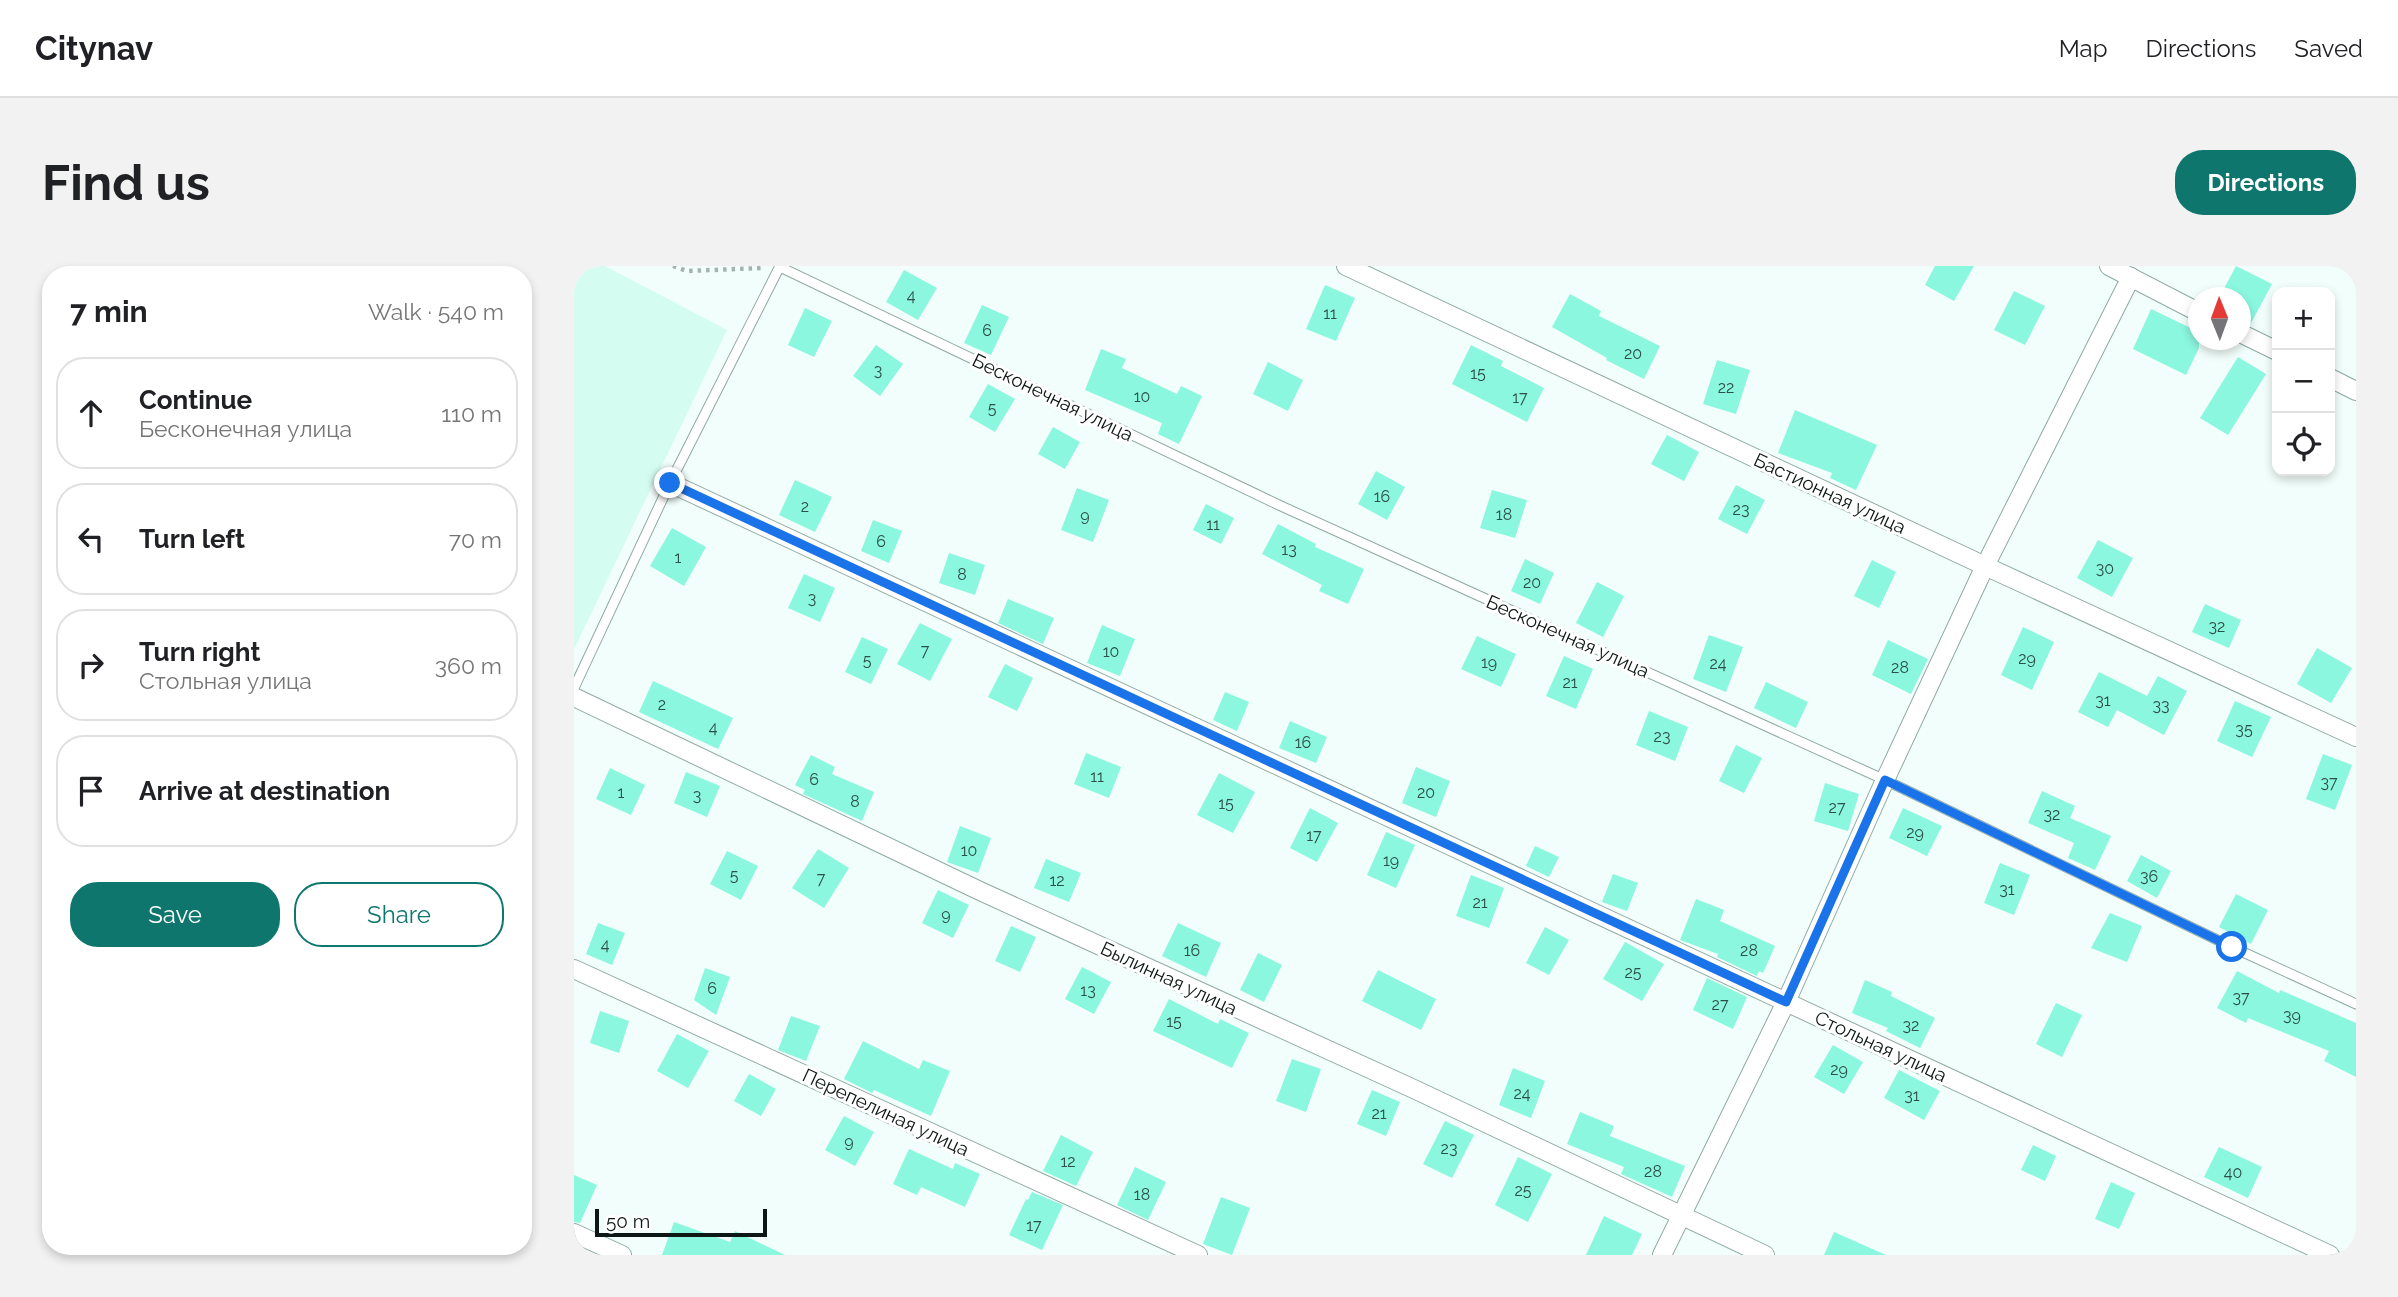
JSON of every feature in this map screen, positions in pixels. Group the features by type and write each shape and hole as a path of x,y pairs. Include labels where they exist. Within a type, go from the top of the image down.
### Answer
{"street":[{"name":"Бастионная улица","path":"1346,266 2356,737"},
{"path":"2109,266 2188,306"},
{"path":"1661,1255 1786,1002 1885,780 1985,566 2131,277"},
{"path":"2251,338 2275,350"},
{"path":"2335,380 2356,391"},
{"name":"Стольная улица","path":"670,483 2330,1255"},
{"name":"Былинная улица","path":"574,698 980,891 1416,1090 1765,1255"},
{"name":"Перепелиная улица","path":"574,969 1198,1255"},
{"path":"574,1233 622,1255"}],"lane":[{"path":"574,688 670,483 780,266"},
{"name":"Бесконечная улица","path":"780,266 1281,506 1885,780 2356,1004"}],"path":[{"path":"673,266 687,271 780,266"}],"shaded area":[{"path":"574,266 605,266 727,330 574,649"}],"building":[{"path":"1935,266 1974,266 1954,301 1925,285"},
{"path":"2236,266 2272,284 2251,323 2251,287 2225,287"},
{"path":"904,270 937,288 918,320 886,302"},
{"path":"1325,285 1355,298 1336,341 1306,329"},
{"path":"2014,291 2045,306 2025,345 1994,330"},
{"path":"1570,294 1601,311 1599,316 1660,346 1644,379 1606,360 1607,358 1552,327"},
{"path":"982,305 1009,317 991,355 964,343"},
{"path":"805,308 832,321 814,357 788,345"},
{"path":"2151,309 2188,327 2188,350 2198,350 2186,375 2133,349"},
{"path":"876,345 903,364 880,396 853,376"},
{"path":"1471,345 1503,361 1501,366 1544,388 1527,422 1452,384"},
{"path":"1101,349 1126,359 1122,368 1177,394 1181,386 1202,396 1179,444 1158,434 1162,423 1085,390"},
{"path":"2238,357 2266,374 2228,435 2200,418"},
{"path":"1717,360 1750,370 1736,414 1703,404"},
{"path":"1268,362 1303,380 1288,411 1253,394"},
{"path":"988,384 1015,399 995,432 969,417"},
{"path":"1795,410 1877,445 1856,490 1830,478 1832,473 1778,453"},
{"path":"1053,427 1080,442 1065,469 1038,454"},
{"path":"1667,435 1699,452 1684,481 1651,464"},
{"path":"1376,471 1405,487 1387,520 1358,504"},
{"path":"795,480 832,497 815,532 779,515"},
{"path":"1736,485 1765,500 1747,534 1718,519"},
{"path":"1077,488 1109,500 1093,542 1061,530"},
{"path":"1492,490 1527,500 1515,538 1480,528"},
{"path":"1206,504 1234,518 1221,544 1193,530"},
{"path":"873,520 902,531 889,563 861,551"},
{"path":"1278,524 1316,544 1315,547 1364,569 1348,604 1319,591 1322,585 1262,554"},
{"path":"672,528 706,547 684,586 650,566"},
{"path":"2098,540 2133,558 2112,597 2077,578"},
{"path":"949,553 985,565 975,595 939,583"},
{"path":"1525,559 1554,573 1540,604 1511,591"},
{"path":"1872,560 1896,572 1879,608 1854,596"},
{"path":"804,574 835,588 820,622 788,608"},
{"path":"1597,582 1624,596 1603,637 1576,623"},
{"path":"1008,599 1054,618 1043,644 998,623"},
{"path":"2205,604 2241,620 2229,648 2192,632"},
{"path":"920,623 952,639 930,681 897,664"},
{"path":"1102,625 1135,639 1120,676 1087,663"},
{"path":"2023,627 2054,642 2032,690 2001,675"},
{"path":"1709,635 1743,647 1726,692 1693,679"},
{"path":"1477,636 1516,654 1501,687 1461,669"},
{"path":"862,637 888,649 871,684 845,672"},
{"path":"1888,640 1928,659 1911,694 1872,675"},
{"path":"2317,648 2352,668 2331,703 2297,684"},
{"path":"1564,656 1593,669 1576,709 1546,696"},
{"path":"1005,664 1033,678 1017,711 988,697"},
{"path":"2099,672 2147,696 2158,676 2187,691 2164,735 2117,710 2108,727 2078,712"},
{"path":"653,681 733,718 718,749 639,712"},
{"path":"1766,682 1808,702 1796,728 1754,708"},
{"path":"1225,692 1249,702 1237,731 1213,720"},
{"path":"2235,701 2271,717 2252,757 2217,741"},
{"path":"1649,711 1688,727 1675,761 1636,745"},
{"path":"1290,721 1327,737 1316,763 1279,748"},
{"path":"1736,745 1762,758 1744,793 1719,781"},
{"path":"1086,753 1121,767 1109,798 1074,784"},
{"path":"2323,754 2352,765 2335,810 2306,799"},
{"path":"811,755 835,767 832,774 874,792 862,821 803,794 805,790 795,785"},
{"path":"1416,767 1450,781 1436,817 1402,803"},
{"path":"610,768 645,785 631,815 596,799"},
{"path":"686,772 720,786 707,817 674,803"},
{"path":"1219,773 1255,792 1233,833 1197,815"},
{"path":"1825,783 1859,794 1848,831 1814,821"},
{"path":"2042,791 2075,806 2070,818 2111,836 2095,870 2068,858 2074,843 2028,823"},
{"path":"1310,808 1338,823 1317,862 1290,848"},
{"path":"1903,808 1942,826 1927,856 1889,838"},
{"path":"960,826 991,838 978,873 947,862"},
{"path":"1386,832 1415,845 1396,888 1367,875"},
{"path":"1535,846 1559,857 1549,877 1526,866"},
{"path":"818,849 849,868 824,908 792,888"},
{"path":"727,851 758,866 741,900 710,884"},
{"path":"2141,855 2171,871 2157,898 2127,881"},
{"path":"1046,859 1081,873 1069,902 1034,888"},
{"path":"2000,863 2030,875 2014,915 1984,903"},
{"path":"1613,874 1638,883 1627,911 1602,902"},
{"path":"1471,875 1504,888 1489,928 1456,916"},
{"path":"938,890 969,905 953,938 922,923"},
{"path":"2236,894 2268,910 2251,944 2219,927"},
{"path":"1696,899 1724,910 1720,921 1775,946 1763,973 1759,971 1757,976 1717,957 1718,954 1680,940"},
{"path":"2110,913 2142,926 2127,962 2091,948"},
{"path":"598,923 625,933 612,965 586,954"},
{"path":"1178,923 1221,943 1206,977 1162,956"},
{"path":"1011,926 1036,937 1020,972 995,961"},
{"path":"1545,927 1569,940 1549,975 1526,963"},
{"path":"1625,942 1664,964 1642,1001 1603,979"},
{"path":"1258,953 1282,965 1264,1002 1240,990"},
{"path":"1082,967 1111,982 1094,1014 1065,999"},
{"path":"705,968 730,977 716,1015 694,1000"},
{"path":"1378,970 1436,999 1421,1030 1362,1001"},
{"path":"2237,971 2279,993 2280,990 2356,1023 2356,1077 2324,1061 2329,1051 2248,1018 2246,1023 2217,1008"},
{"path":"1707,978 1747,997 1733,1029 1693,1010"},
{"path":"1865,980 1892,992 1891,996 1935,1018 1920,1048 1886,1031 1888,1028 1852,1013"},
{"path":"1169,999 1218,1024 1220,1019 1249,1033 1232,1068 1153,1031"},
{"path":"2056,1003 2082,1015 2062,1057 2036,1044"},
{"path":"600,1011 629,1021 619,1053 590,1043"},
{"path":"791,1016 820,1026 806,1061 778,1050"},
{"path":"677,1034 709,1051 688,1088 657,1071"},
{"path":"863,1041 919,1069 923,1060 950,1071 931,1116 844,1079"},
{"path":"1833,1045 1863,1062 1844,1094 1814,1077"},
{"path":"1292,1059 1321,1069 1306,1112 1276,1101"},
{"path":"1513,1068 1545,1081 1531,1118 1499,1105"},
{"path":"1899,1070 1940,1091 1924,1120 1884,1098"},
{"path":"749,1074 776,1089 761,1116 734,1101"},
{"path":"1372,1090 1400,1102 1386,1136 1357,1124"},
{"path":"1580,1112 1614,1126 1610,1136 1685,1166 1672,1197 1621,1174 1624,1167 1567,1144"},
{"path":"844,1116 874,1132 855,1166 825,1150"},
{"path":"1445,1121 1474,1135 1452,1178 1423,1164"},
{"path":"1061,1135 1093,1152 1076,1186 1043,1171"},
{"path":"2033,1145 2056,1156 2045,1181 2021,1170"},
{"path":"2219,1147 2262,1167 2248,1198 2204,1177"},
{"path":"909,1149 953,1169 955,1163 980,1174 965,1207 921,1187 917,1195 893,1184"},
{"path":"1518,1157 1552,1174 1528,1222 1495,1205"},
{"path":"1135,1167 1166,1182 1148,1220 1117,1205"},
{"path":"574,1175 597,1185 580,1223 574,1222"},
{"path":"2111,1182 2135,1193 2119,1229 2095,1219"},
{"path":"1032,1192 1063,1205 1042,1250 1009,1235"},
{"path":"1221,1197 1250,1208 1232,1255 1203,1244"},
{"path":"1604,1216 1642,1234 1632,1255 1586,1255"},
{"path":"674,1222 730,1242 735,1231 785,1255 662,1255"},
{"path":"1834,1232 1886,1255 1824,1255"}],"route":[{"path":"670,483 1786,1002 1885,780 2232,947"}]}
